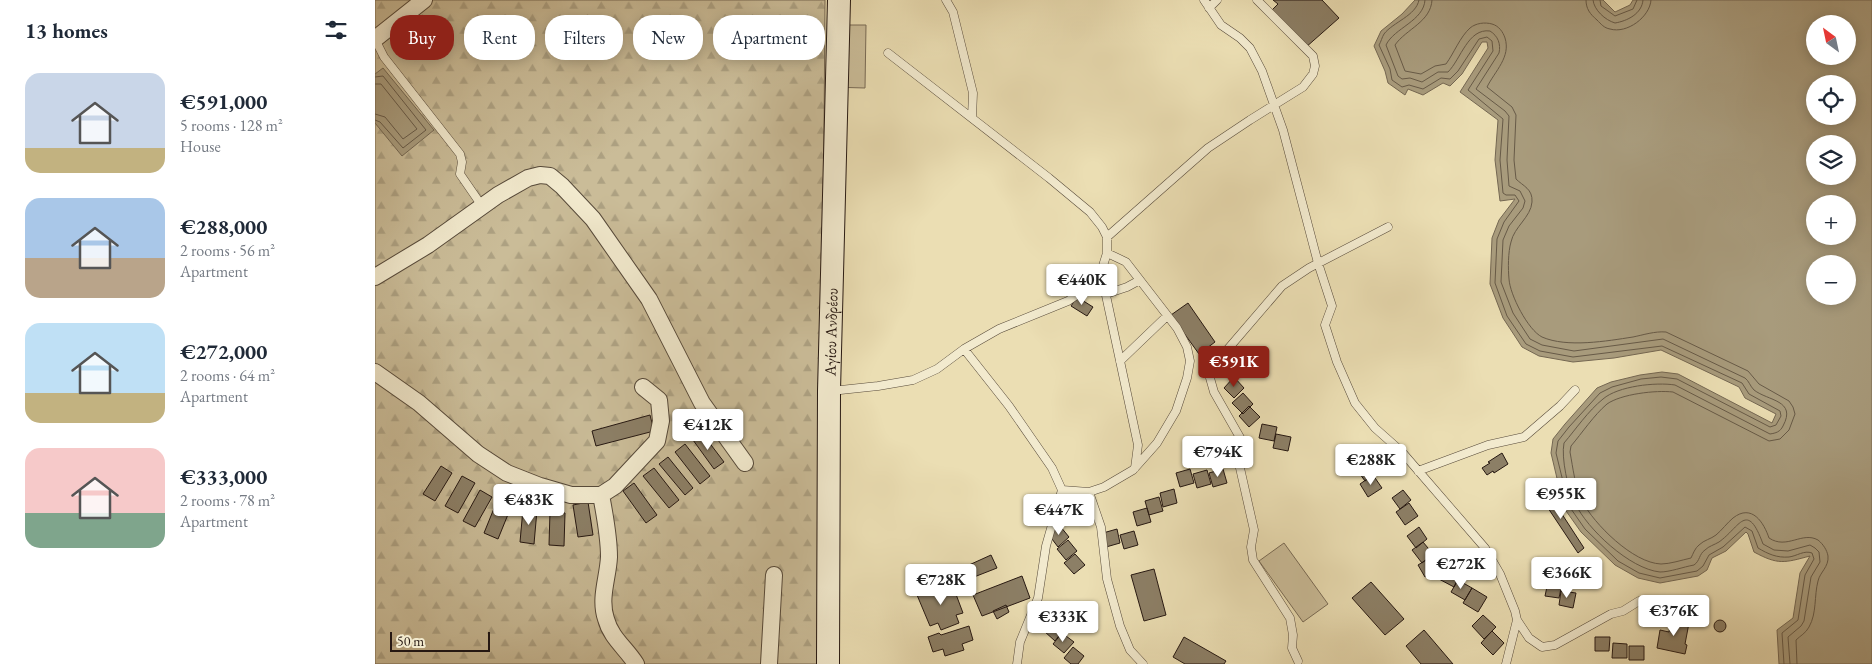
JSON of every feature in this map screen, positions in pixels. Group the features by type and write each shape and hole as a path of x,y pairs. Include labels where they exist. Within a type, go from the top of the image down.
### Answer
{"main road":[{"name":"Αγίου Ανδρέου","path":"827,664 829,391 839,0"}],"street":[{"path":"375,39 424,0"},
{"path":"377,274 428,245 482,206 528,178 540,175 551,176 593,218 649,299 702,403 745,463"},
{"path":"375,372 419,403 478,454 507,473 540,486 571,495 601,495 615,486 657,441 661,421 659,400 643,387"},
{"path":"601,495 607,528 609,558 604,591 604,611 613,636 630,654 636,664"},
{"path":"769,664 774,574"}],"lane":[{"path":"946,0 953,12 973,93 972,117"},
{"path":"1204,0 1221,25 1240,38 1250,48 1262,71 1298,183 1318,263 1332,306 1325,325 1337,362 1355,403 1375,428 1402,452 1485,548 1500,574 1517,620 1529,638 1542,647 1555,646 1611,614 1623,611 1639,601"},
{"path":"1209,8 1217,0"},
{"path":"1107,237 1208,148 1303,87 1313,74 1315,66 1313,56 1257,0"},
{"path":"375,39 384,57 460,154 463,162 460,174 482,206"},
{"path":"829,391 913,380 937,369 964,349 999,329 1068,301 1091,285 1101,272 1107,252 1107,237 1090,212 972,117 888,53"},
{"path":"1298,662 1293,648 1290,618 1253,560 1251,547 1255,530 1240,468 1242,441 1214,392 1210,378 1215,364 1282,286 1318,263 1388,227"},
{"path":"1061,490 1089,492 1104,487 1135,468 1157,443 1176,411 1187,378 1189,361 1187,347 1177,328 1126,262 1107,252"},
{"path":"1101,272 1139,445 1135,468"},
{"path":"1106,294 1127,287 1140,280"},
{"path":"1120,361 1167,316"},
{"path":"964,349 1009,406 1041,452 1052,468 1061,490 1046,546 1038,598 1020,642 1017,664"},
{"path":"1419,471 1488,445 1524,437 1575,390"},
{"path":"1089,492 1101,526 1107,579 1121,626 1130,650 1143,664"},
{"path":"1506,664 1517,620"}],"green space":[{"path":"375,0 825,0 825,15 713,15 713,60 825,60 820,664 375,664"},
{"path":"831,25 866,25 865,88 830,87"},
{"path":"1284,543 1328,604 1303,622 1259,561"}],"water":[{"path":"1415,0 1603,0 1615,12 1630,5 1633,0 1872,0 1872,664 1779,664 1777,630 1793,618 1800,573 1810,556 1781,562 1769,559 1754,552 1746,532 1726,551 1712,558 1707,570 1698,576 1660,583 1638,578 1615,565 1581,532 1564,508 1551,453 1553,439 1597,388 1611,382 1640,375 1662,372 1678,374 1772,423 1776,414 1745,398 1739,387 1661,350 1614,358 1573,362 1539,356 1522,347 1503,318 1490,284 1492,238 1499,220 1515,199 1500,201 1495,160 1498,120 1460,92 1488,48 1487,42 1482,42 1462,74 1450,86 1443,83 1423,95 1408,89 1405,95 1388,83 1374,46 1381,31 1402,14"},
{"path":"383,68 434,130 402,156 375,123 375,74"}],"building":[{"path":"1273,0 1322,0 1339,18 1305,48 1270,12 1278,4"},
{"path":"1077,297 1093,307 1087,316 1071,306"},
{"path":"1188,303 1215,342 1199,354 1171,315"},
{"path":"1234,377 1244,388 1234,398 1224,388"},
{"path":"1243,393 1253,404 1243,414 1232,403"},
{"path":"1249,406 1260,417 1249,427 1239,416"},
{"path":"650,415 654,431 596,446 592,431"},
{"path":"1262,424 1277,427 1274,441 1259,438"},
{"path":"702,433 724,462 714,469 693,440"},
{"path":"1276,434 1291,437 1288,451 1273,448"},
{"path":"685,444 710,476 700,484 675,452"},
{"path":"1502,453 1508,464 1487,475 1482,468"},
{"path":"668,457 693,488 685,495 659,464"},
{"path":"1368,457 1379,471 1365,481 1355,467"},
{"path":"441,466 452,473 435,501 423,494"},
{"path":"654,468 679,500 669,508 643,476"},
{"path":"1190,469 1194,483 1180,487 1176,473"},
{"path":"1223,469 1227,483 1213,487 1209,473"},
{"path":"1207,470 1211,484 1197,488 1193,474"},
{"path":"1373,475 1382,488 1368,497 1360,484"},
{"path":"462,476 475,483 458,513 445,506"},
{"path":"634,483 657,515 646,523 623,491"},
{"path":"1545,488 1584,548 1578,553 1538,493"},
{"path":"1174,489 1177,503 1163,507 1160,493"},
{"path":"480,490 492,497 475,527 463,521"},
{"path":"1403,490 1411,500 1400,509 1392,498"},
{"path":"1159,497 1163,511 1149,515 1145,501"},
{"path":"497,501 511,507 498,539 484,533"},
{"path":"588,502 593,535 578,537 573,505"},
{"path":"1409,503 1418,516 1405,525 1396,512"},
{"path":"1147,508 1151,522 1137,526 1133,512"},
{"path":"523,509 537,510 534,544 520,542"},
{"path":"550,512 565,513 564,546 549,545"},
{"path":"1060,526 1069,537 1058,547 1049,535"},
{"path":"1419,527 1427,539 1416,548 1407,536"},
{"path":"1117,529 1120,543 1106,547 1103,533"},
{"path":"1134,531 1138,545 1124,549 1120,535"},
{"path":"1068,540 1077,551 1066,560 1057,549"},
{"path":"1423,542 1433,554 1422,563 1412,550"},
{"path":"1075,554 1085,565 1074,574 1064,563"},
{"path":"991,555 997,568 974,577 969,565"},
{"path":"1431,557 1438,569 1425,577 1418,565"},
{"path":"1443,567 1459,576 1454,587 1437,578"},
{"path":"1154,569 1166,615 1144,621 1131,575"},
{"path":"1022,576 1030,598 982,616 973,595"},
{"path":"1458,580 1472,588 1465,600 1451,592"},
{"path":"951,581 963,613 956,615 959,623 941,630 938,623 930,626 917,595"},
{"path":"1371,582 1404,619 1385,635 1352,598"},
{"path":"1548,582 1562,584 1559,598 1545,596"},
{"path":"1472,588 1487,597 1478,612 1463,603"},
{"path":"1561,591 1576,593 1573,608 1559,605"},
{"path":"1006,605 1009,612 997,619 993,611"},
{"path":"1483,615 1496,627 1484,639 1472,626"},
{"path":"1671,619 1689,623 1685,654 1657,648 1660,630 1669,632"},
{"path":"1053,620 1064,629 1055,641 1044,631"},
{"path":"1718,620 1722,620 1726,626 1722,632 1718,632 1714,628 1714,624"},
{"path":"969,626 973,640 962,644 964,650 945,656 943,649 933,652 928,637"},
{"path":"1424,630 1453,664 1421,664 1406,646"},
{"path":"1492,631 1504,643 1493,655 1481,643"},
{"path":"1062,633 1074,642 1064,653 1053,644"},
{"path":"1184,637 1226,661 1224,664 1185,664 1173,657"},
{"path":"1595,637 1610,637 1609,651 1595,651"},
{"path":"1613,643 1627,644 1627,658 1612,658"},
{"path":"1629,646 1644,646 1644,660 1629,660"},
{"path":"1073,647 1084,656 1078,664 1071,664 1064,658"}]}
